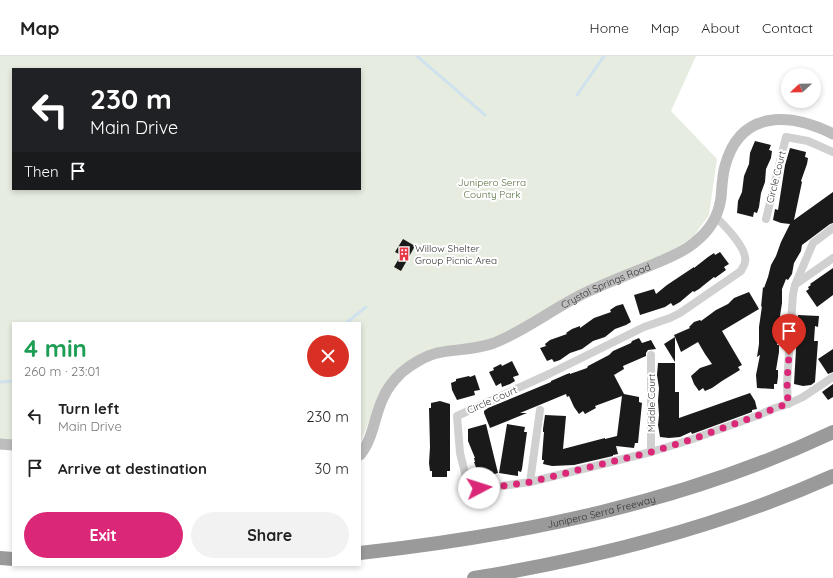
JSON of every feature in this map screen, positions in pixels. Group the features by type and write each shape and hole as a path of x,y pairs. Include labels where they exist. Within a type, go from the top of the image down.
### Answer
{"highway":[{"name":"Junipero Serra Freeway","path":"361,553 492,534 567,519 634,503 734,473 833,432"},
{"path":"474,578 580,558 673,534 751,509 833,476"},
{"path":"0,558 12,559"}],"street":[{"name":"Crystal Springs Road","path":"361,454 370,437 383,397 391,383 402,372 425,357 437,353 475,348 493,343 511,335 588,291 677,254 692,244 707,231 716,217 721,199 724,167 729,153 737,140 747,129 758,123 770,120 786,120 819,127 833,134"},
{"name":"Circle Court","path":"766,219 786,137 808,141 833,152"},
{"name":"Circle Court","path":"716,217 732,233 744,252 746,262 741,271 675,315 644,327 457,416 460,453 466,477 472,484 479,488 488,488 530,482 651,452 690,440 788,404 804,397 833,377"},
{"path":"788,404 787,382 792,300 795,285 812,243 833,228"},
{"path":"795,285 833,258"},
{"name":"Middle Court","path":"651,355 651,452"},
{"path":"530,482 540,410"},
{"path":"0,444 12,445"}],"green space":[{"name":"Junipero Serra County Park","path":"0,56 696,56 671,111 717,159 709,215 693,237 671,251 504,335 410,362 373,411 361,441 361,322 12,322 12,442 0,441"}],"building":[{"path":"755,141 771,145 769,150 772,151 771,158 766,169 765,182 761,193 759,207 757,213 754,212 753,217 737,213 738,201 742,192 744,176"},
{"path":"790,148 806,152 805,157 808,158 801,181 794,220 833,192 833,223 802,245 801,251 794,263 792,274 788,280 786,279 782,289 780,316 781,328 777,345 779,345 779,352 776,370 778,370 777,384 774,384 774,389 757,388 756,375 760,355 757,357 763,287 764,288 771,265 790,224 773,220 775,209 778,210 785,165"},
{"name":"Willow Shelter Group Picnic Area","path":"403,239 415,246 401,271 394,267 401,255 395,252"},
{"path":"720,252 729,264 724,267 726,270 673,306 671,303 665,307 640,315 634,295 654,289 656,294 714,253 715,255"},
{"path":"833,268 833,295 817,307 806,291 809,289 808,287 811,285 810,284"},
{"path":"749,292 759,309 722,331 742,365 738,367 740,370 705,391 703,388 699,391 691,376 700,368 712,364 698,342 681,352 674,335 690,328 689,327 694,322 701,321 716,310 728,304 734,298"},
{"path":"623,304 631,322 615,329 605,337 593,341 582,349 570,353 560,360 554,362 552,359 547,361 540,348 546,346 545,344 550,340 567,334 566,333 572,329 580,326 580,328 594,318 611,312 610,310 616,306"},
{"path":"798,315 819,316 818,327 815,326 814,341 818,341 815,382 811,385 803,386 794,384"},
{"path":"675,337 675,362 664,344"},
{"path":"639,338 642,343 651,340 656,349 648,350 646,356 623,366 624,369 614,375 624,394 639,397 639,402 642,403 638,443 635,443 634,448 616,446 618,454 574,465 552,466 543,464 544,460 542,460 545,415 566,416 563,449 605,439 617,436 622,396 595,406 596,408 585,414 583,411 579,414 569,396 567,397 566,394 520,413 527,413 490,428 484,413 484,411 488,408 567,374 587,368 613,351"},
{"path":"833,349 833,372 828,374 818,359"},
{"path":"512,361 519,375 513,377 515,381 510,384 502,387 501,383 496,386 489,372 501,364 502,366"},
{"path":"658,363 675,363 675,392 679,392 679,418 750,393 755,401 757,409 692,434 691,432 680,437 660,437 658,425"},
{"path":"475,375 480,390 474,391 475,395 457,400 452,390 451,383 456,381 456,379"},
{"path":"833,384 833,397 828,400 822,392"},
{"path":"440,401 450,404 450,471 447,471 447,477 432,477 432,471 430,471 429,463 429,408 431,408 431,403"},
{"path":"486,424 498,473 480,478 474,462 475,458 468,441 468,429"},
{"path":"507,424 525,427 524,432 527,432 522,469 521,472 518,471 518,476 499,473"}],"waterway":[{"path":"417,56 485,115"},
{"path":"577,95 604,56"},
{"path":"347,322 366,307"},
{"path":"0,382 12,381"}],"place":[{"name":"Willow Shelter Group Picnic Area","path":"404,254"}],"route":[{"path":"479,488 530,482 651,452 690,440 788,404 787,382 789,355"}]}
